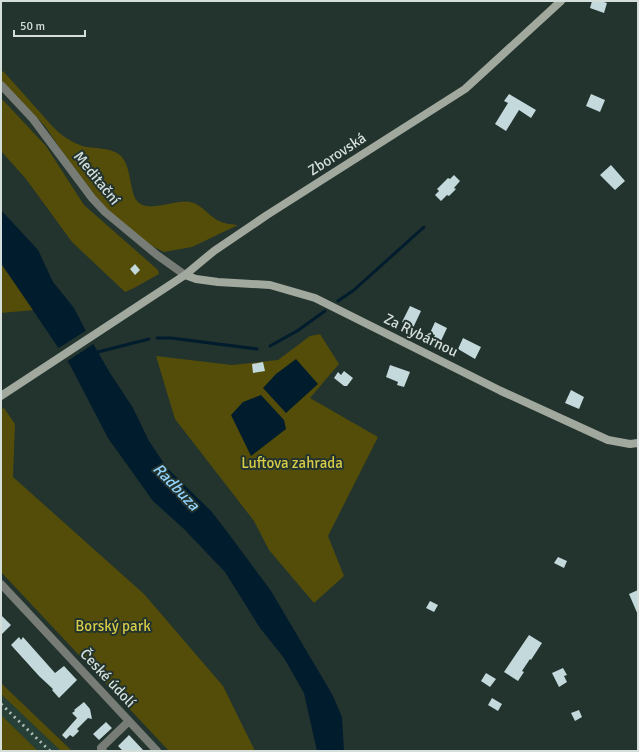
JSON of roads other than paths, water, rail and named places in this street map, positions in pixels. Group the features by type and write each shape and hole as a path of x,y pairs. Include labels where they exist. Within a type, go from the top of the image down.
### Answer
{"street":[{"name":"Zborovská","path":"1,396 185,275 214,251 267,215 465,89 561,1"},
{"name":"Meditační","path":"1,85 33,119 92,198 105,212 157,255 185,275"},
{"name":"Za Rybárnou","path":"185,275 196,279 218,282 270,285 315,298 502,391 608,440 630,444 638,443"},
{"name":"České údolí","path":"1,584 157,751"},
{"name":"České údolí","path":"103,751 101,748 129,721"}],"water":[{"name":"Radbuza","path":"1,210 38,250 53,282 74,308 110,373 133,408 149,441 167,468 211,511 271,591 332,694 342,717 344,751 317,751 304,693 284,658 260,628 225,572 184,529 153,501 108,438 70,365 1,263"},
{"path":"296,359 318,384 286,413 263,388 276,374"},
{"path":"261,395 284,420 286,429 251,456 231,415 243,402"}],"waterway":[{"path":"338,301 354,290 424,227"},
{"path":"270,346 297,331 325,311"},
{"path":"157,338 171,338 257,349"},
{"path":"94,353 149,339"}],"railway":[{"path":"1,704 50,751"}],"park label":[{"name":"Luftova zahrada","path":"292,463"},
{"name":"Borský park","path":"113,626"}]}
